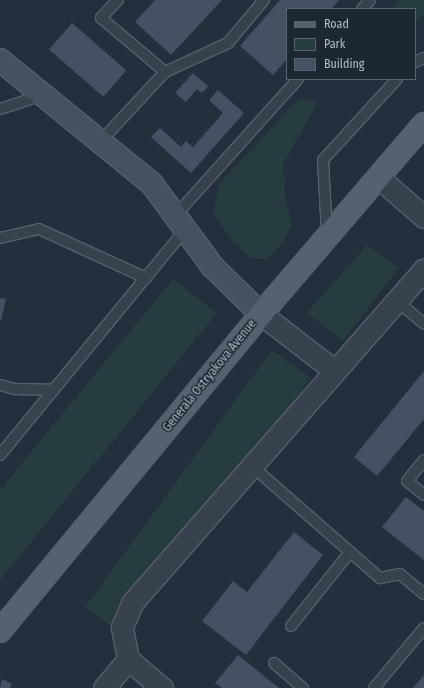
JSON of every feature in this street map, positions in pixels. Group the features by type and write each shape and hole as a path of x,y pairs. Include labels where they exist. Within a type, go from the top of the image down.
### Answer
{"main road":[{"path":"0,60 152,184 179,223 212,266 261,314"},
{"name":"Generala Ostryakova Avenue","path":"0,631 261,314 424,124"}],"street":[{"path":"379,178 424,217"},
{"path":"162,688 128,658 122,627 132,604 424,270"},
{"path":"261,314 335,370"},
{"path":"104,688 128,658"}],"lane":[{"path":"118,0 101,18 165,72"},
{"path":"100,142 165,72 228,43 264,0"},
{"path":"363,8 370,0"},
{"path":"0,455 146,278 179,223 297,80"},
{"path":"327,238 323,160 396,80"},
{"path":"0,109 43,95"},
{"path":"0,238 39,229 146,278"},
{"path":"397,301 424,324"},
{"path":"0,385 15,389 54,390"},
{"path":"424,460 407,481 424,495"},
{"path":"253,467 380,578 400,574 424,594"},
{"path":"291,626 350,552"},
{"path":"374,688 424,628"},
{"path":"274,663 303,688"}],"green space":[{"path":"400,0 424,0 424,15 416,21 416,8 393,8"},
{"path":"299,99 318,102 283,164 286,202 292,223 284,241 267,259 251,258 231,239 214,215 219,184"},
{"path":"367,245 399,268 343,341 307,313"},
{"path":"173,279 217,313 0,580 0,490"},
{"path":"272,350 311,378 124,635 85,607"}],"building":[{"path":"155,0 222,0 171,55 135,22"},
{"path":"280,0 339,0 332,8 286,8 286,60 273,75 240,46"},
{"path":"72,23 126,70 103,97 49,49"},
{"path":"193,73 208,86 202,93 197,89 186,102 175,93"},
{"path":"218,90 244,113 191,173 151,137 160,128 181,147 186,141 193,147 223,113 209,100"},
{"path":"0,298 6,299 1,320 0,320"},
{"path":"424,371 424,419 377,476 354,457"},
{"path":"406,497 424,511 424,560 382,527"},
{"path":"294,532 323,555 246,655 202,621 233,581 247,592"},
{"path":"238,655 279,688 222,688 215,683"},
{"path":"424,675 424,688 413,688"},
{"path":"2,679 12,684 10,688 0,688"}]}
